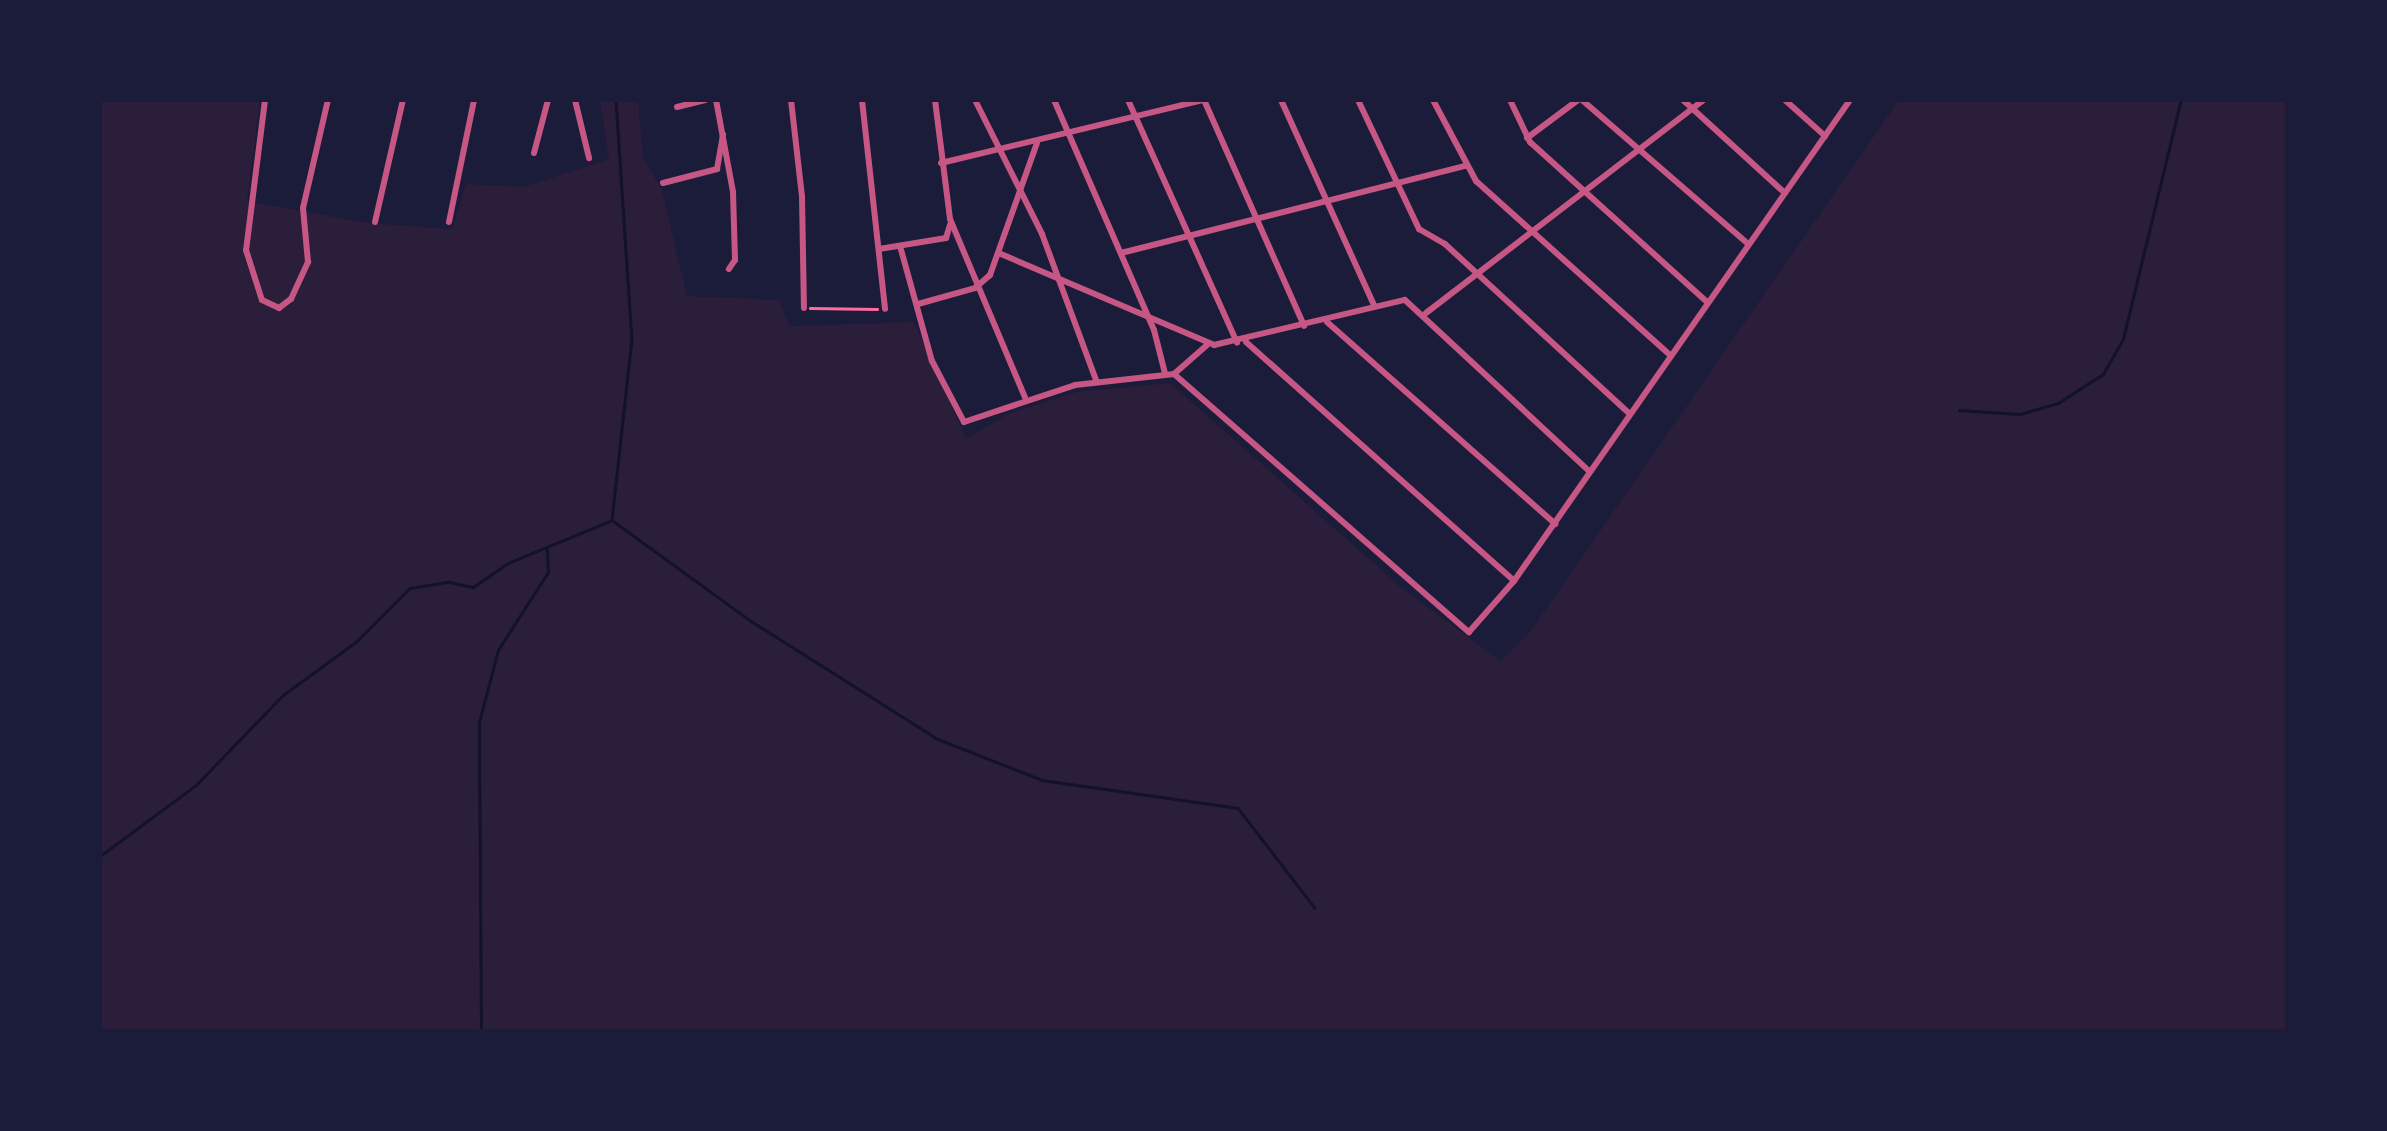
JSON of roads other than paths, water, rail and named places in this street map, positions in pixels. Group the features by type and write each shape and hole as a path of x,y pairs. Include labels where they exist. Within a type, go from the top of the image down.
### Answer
{"street":[{"path":"265,100 246,250 262,300 284,307 308,262 303,208 328,100"},
{"path":"375,222 403,100"},
{"path":"449,222 474,100"},
{"path":"534,153 548,100"},
{"path":"574,100 589,158"},
{"path":"677,106 705,100"},
{"path":"716,100 734,224 735,260 728,269"},
{"path":"791,100 802,196 804,308"},
{"path":"862,100 885,309"},
{"path":"934,100 950,219 1025,397"},
{"path":"976,100 1058,278 1096,380"},
{"path":"1054,100 1170,374 1469,632 1514,581 1555,524 1629,412 1850,100"},
{"path":"1128,100 1187,236 1241,342 1514,581"},
{"path":"940,163 1204,100 1304,326"},
{"path":"1282,100 1374,305"},
{"path":"1358,100 1419,230 1629,412"},
{"path":"1433,100 1466,166 1529,234 1670,355"},
{"path":"1510,100 1527,138 1707,302"},
{"path":"1527,138 1580,100 1747,244"},
{"path":"1683,100 1785,193"},
{"path":"1426,313 1704,100"},
{"path":"1785,100 1826,136"},
{"path":"663,183 717,168 723,134"},
{"path":"918,304 979,286 1001,254 1037,142"},
{"path":"1121,253 1466,166"},
{"path":"879,248 946,238 950,219"},
{"path":"900,246 932,361 965,423 1025,397 1096,380 1170,374 1208,344"},
{"path":"1001,254 1208,344 1241,342 1400,298 1426,313 1589,471"},
{"path":"1326,321 1555,524"}],"waterway":[{"path":"616,100 632,339 612,520 751,621 938,739 1042,780 1238,808 1315,908"},
{"path":"1959,410 2020,414 2058,403 2103,374 2123,339 2181,100"},
{"path":"100,856 196,785 283,695 357,641 410,588 449,582 473,587 508,563 610,521"},
{"path":"481,1031 479,722 498,650 548,572 547,550"}]}
